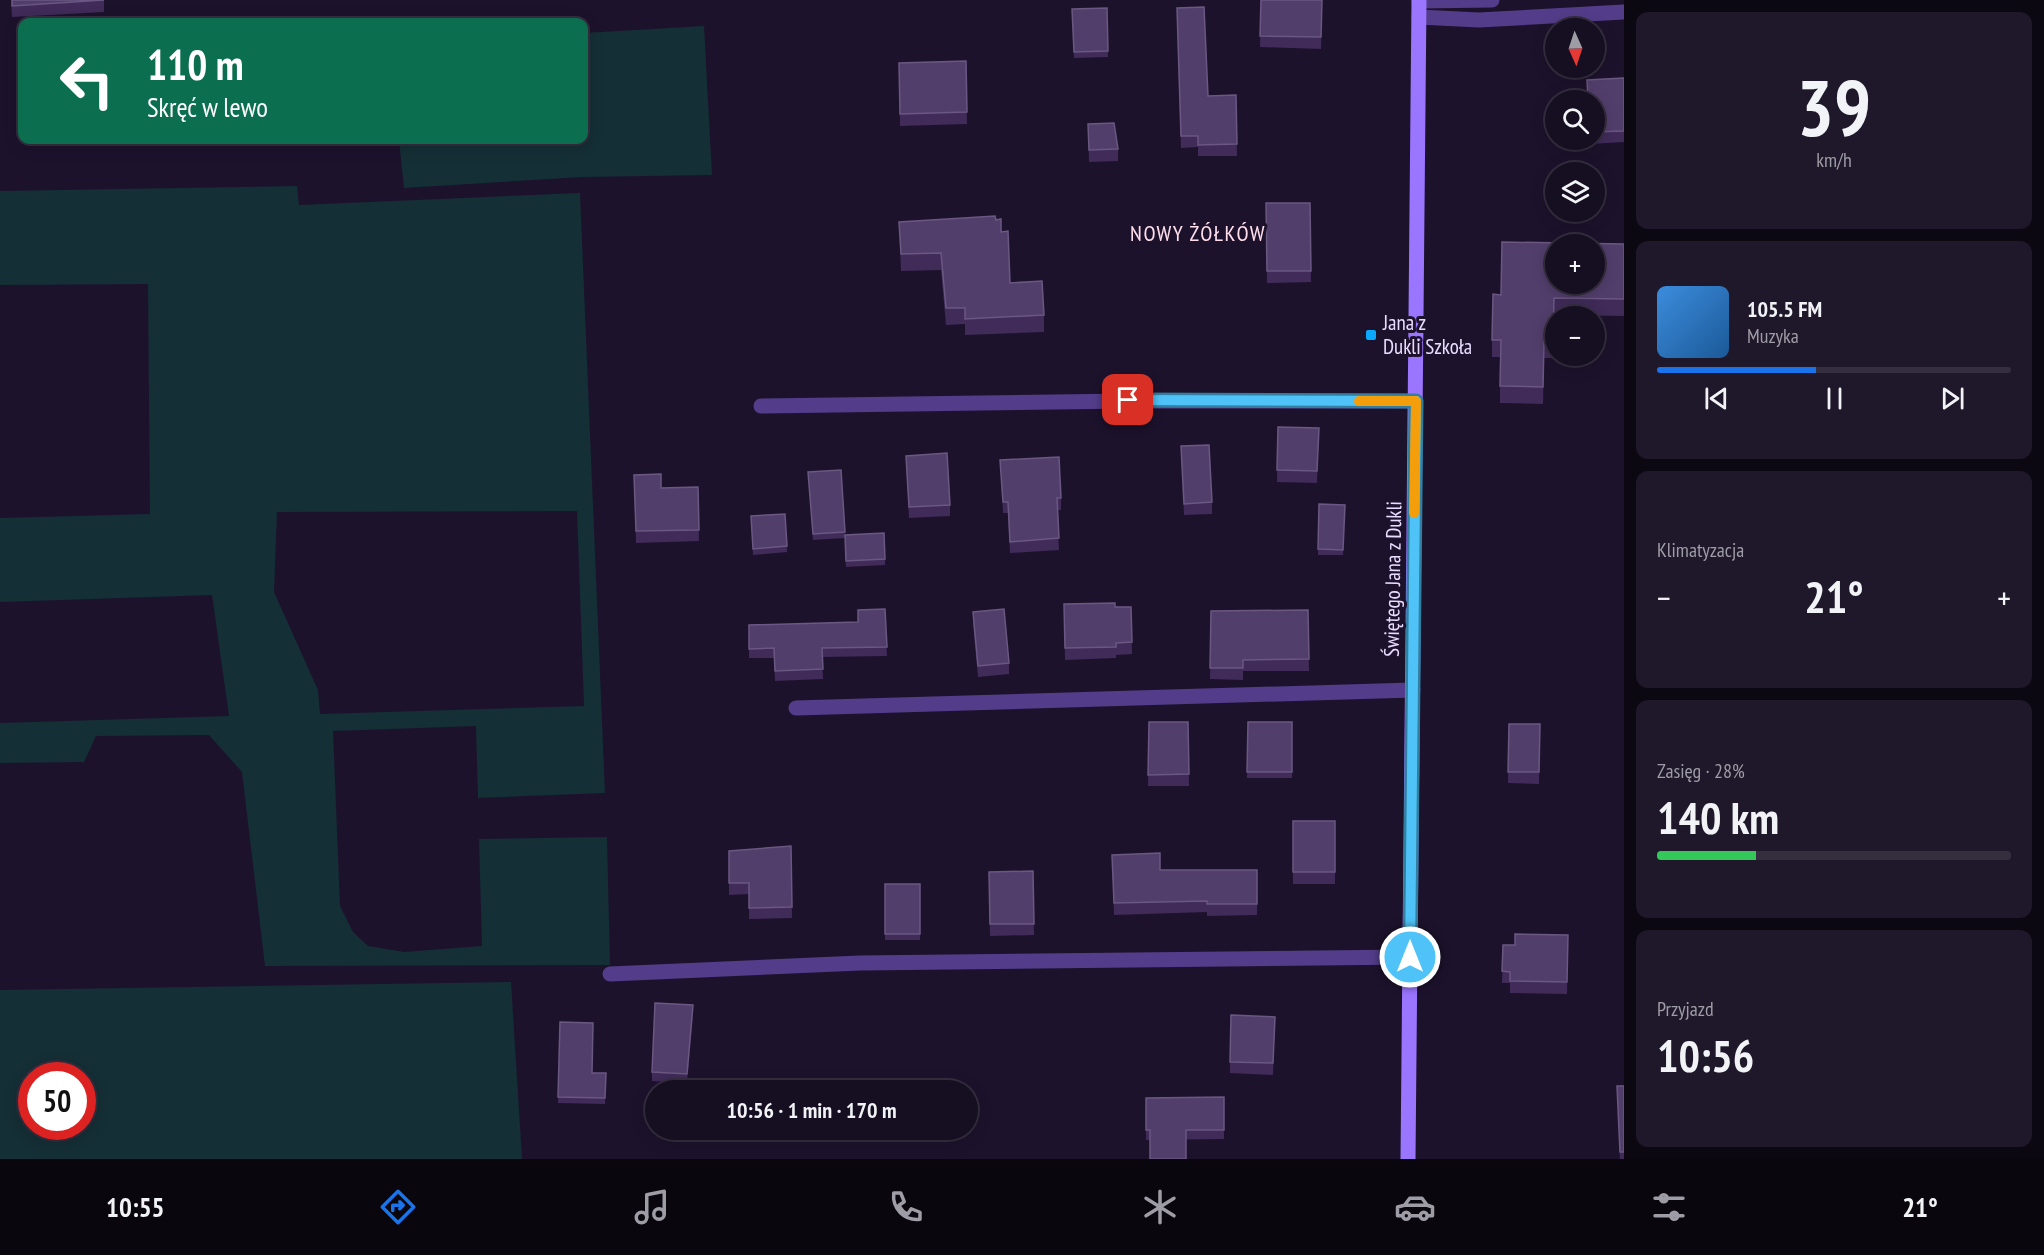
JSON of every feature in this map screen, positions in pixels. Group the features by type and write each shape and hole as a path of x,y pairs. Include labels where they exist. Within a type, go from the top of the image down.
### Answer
{"main road":[{"name":"Świętego Jana z Dukli","path":"1408,1159 1419,0"}],"lane":[{"path":"1419,0 1492,0"},
{"path":"1419,17 1479,20 1624,12"},
{"path":"761,406 1128,400 1416,401"},
{"path":"796,708 1413,690"},
{"path":"610,974 860,963 1410,957"}],"green space":[{"path":"704,26 712,175 582,177 404,188 399,144 588,144 588,33"},
{"path":"297,186 299,205 580,193 605,793 478,798 476,726 333,731 340,906 353,932 368,946 404,952 482,946 479,839 607,837 610,965 265,966 242,772 209,735 96,736 84,762 0,763 0,723 229,716 212,595 0,602 0,518 150,514 148,284 0,285 0,191","holes":["577,511 584,706 320,714 318,690 274,592 277,512"]},
{"path":"511,982 522,1159 0,1159 0,990"}],"building":[{"path":"12,0 104,0 12,6"},
{"path":"1261,0 1322,0 1321,37 1260,36"},
{"path":"1204,7 1208,96 1236,95 1237,144 1198,145 1198,136 1181,136 1177,8"},
{"path":"1107,8 1108,51 1074,52 1072,9"},
{"path":"966,61 967,112 900,114 899,63"},
{"path":"1624,78 1624,131 1605,132 1605,90 1588,90 1587,80"},
{"path":"1114,123 1118,149 1089,150 1088,124"},
{"path":"1266,203 1310,203 1311,271 1267,271"},
{"path":"995,216 996,220 1001,219 1001,232 1008,231 1010,283 1042,281 1044,315 965,319 965,308 946,308 941,253 901,254 899,222"},
{"path":"1502,242 1545,243 1545,294 1605,294 1605,244 1624,244 1624,299 1554,298 1554,306 1545,306 1543,387 1500,386 1501,340 1492,340 1493,294 1501,295"},
{"path":"1278,427 1319,428 1317,471 1277,470"},
{"path":"1209,445 1212,502 1184,504 1181,446"},
{"path":"947,453 950,505 909,507 906,456"},
{"path":"1059,457 1061,498 1057,498 1059,538 1010,542 1008,502 1003,502 1000,460"},
{"path":"841,470 845,532 813,534 808,472"},
{"path":"661,474 661,488 698,487 699,530 636,531 634,475"},
{"path":"1319,504 1345,505 1343,550 1318,549"},
{"path":"785,514 787,546 753,549 751,516"},
{"path":"884,533 885,559 846,561 845,535"},
{"path":"1115,603 1115,607 1131,607 1132,642 1116,643 1116,647 1065,648 1064,604"},
{"path":"885,609 887,647 822,648 823,669 775,671 774,648 749,649 749,625 858,622 858,610"},
{"path":"1004,609 1009,663 978,666 973,612"},
{"path":"1308,610 1309,659 1243,660 1243,668 1210,668 1211,611"},
{"path":"1149,722 1188,722 1189,774 1148,775"},
{"path":"1248,722 1292,722 1292,772 1247,772"},
{"path":"1509,724 1540,724 1539,772 1508,772"},
{"path":"1293,821 1335,821 1335,872 1293,872"},
{"path":"791,846 792,907 749,908 749,883 729,883 729,851"},
{"path":"1160,853 1160,870 1257,870 1257,904 1207,904 1207,901 1114,903 1112,855"},
{"path":"1033,871 1034,924 990,924 989,872"},
{"path":"885,884 920,884 920,934 885,934"},
{"path":"1515,934 1568,935 1567,982 1510,981 1510,972 1502,971 1503,945 1515,945"},
{"path":"655,1003 693,1005 687,1074 652,1072"},
{"path":"1231,1015 1275,1017 1273,1063 1230,1062"},
{"path":"560,1022 593,1023 592,1073 606,1073 605,1098 558,1097"},
{"path":"1617,1086 1624,1086 1624,1152 1620,1152"},
{"path":"1224,1097 1224,1130 1186,1130 1186,1159 1150,1159 1150,1130 1146,1130 1146,1098"}],"slow traffic":[{"path":"1359,401 1416,401 1414,513"}],"place":[{"name":"Jana z Dukli Szkoła","path":"1371,335"}],"district":[{"name":"NOWY ŻÓŁKÓW","path":"1198,233"}],"route":[{"path":"1128,400 1416,401 1410,957"}]}
